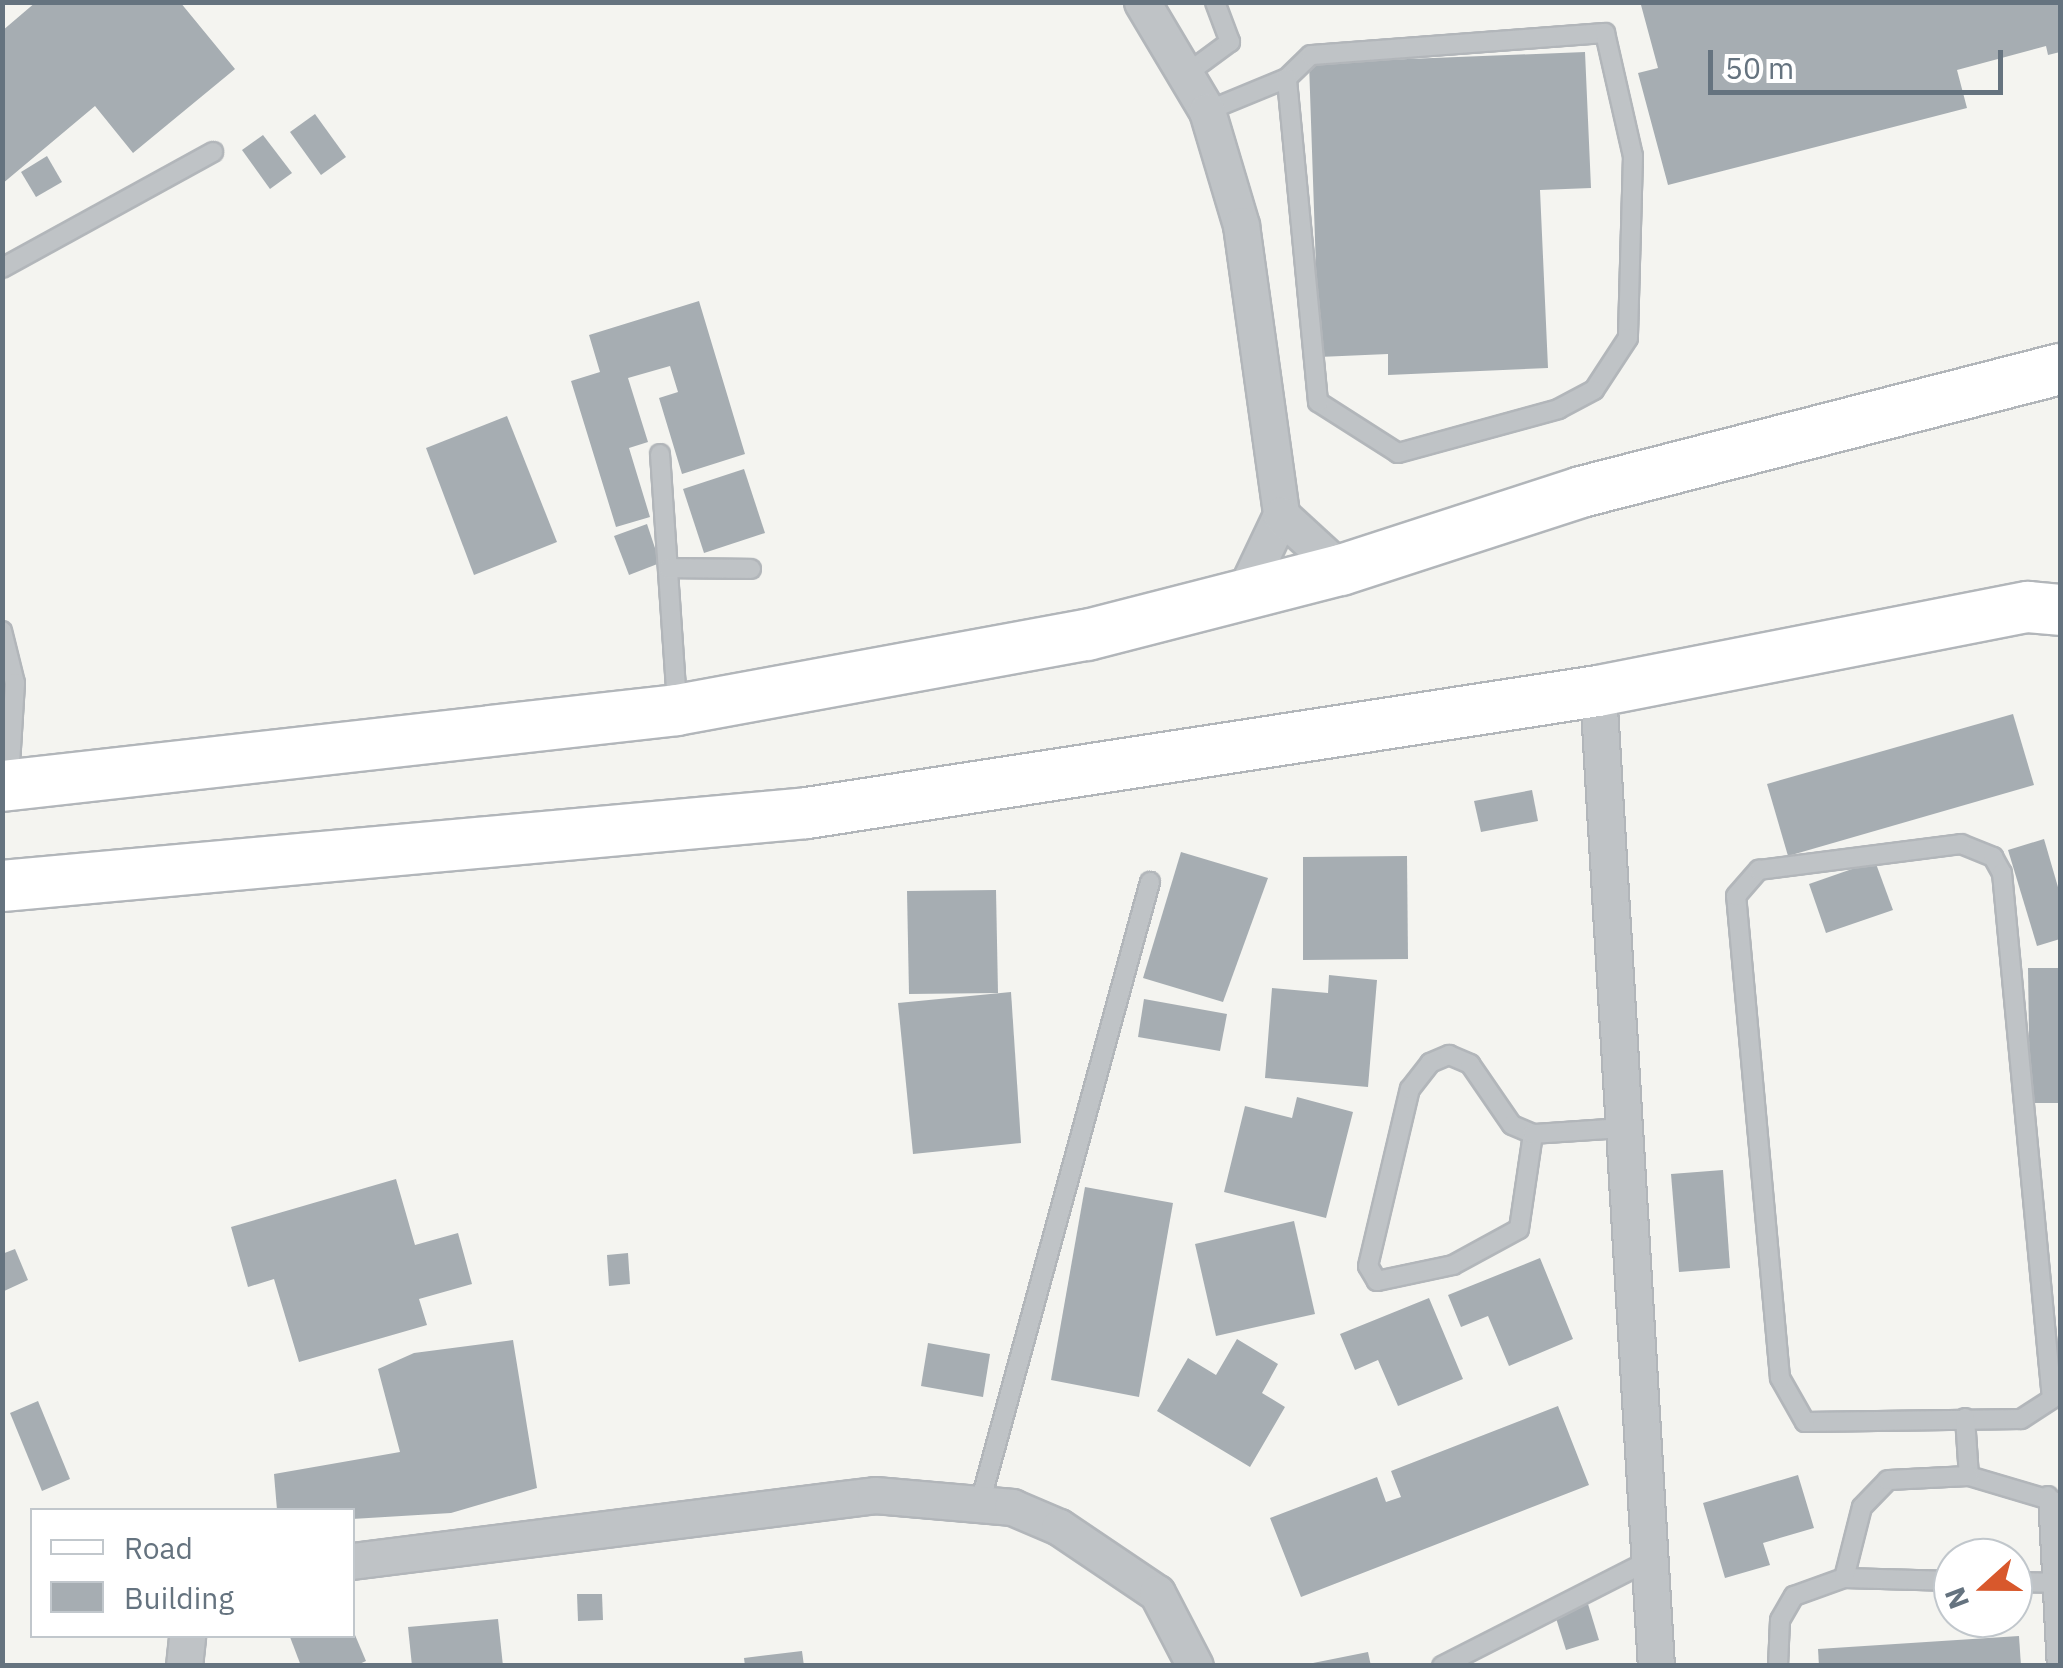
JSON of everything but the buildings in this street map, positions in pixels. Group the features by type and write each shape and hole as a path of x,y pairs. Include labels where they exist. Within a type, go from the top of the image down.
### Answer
{"street":[{"path":"1142,2 1207,111 1240,225 1281,515 1242,597"},
{"path":"5,786 677,710 1242,597 1340,570 1581,492 2060,369"},
{"path":"1281,515 1340,570"},
{"path":"2,886 807,814 1598,691 2028,607 2060,610"},
{"path":"1598,691 1656,1666"},
{"path":"355,1561 875,1495 980,1503 1059,1527 1157,1593 1195,1666"},
{"path":"184,1666 187,1638"}],"lane":[{"path":"1185,74 1230,42 1214,2"},
{"path":"1207,111 1287,78 1311,55 1360,47 1605,33 1633,156 1628,338 1594,390 1558,409 1398,453 1318,402 1287,78"},
{"path":"2,268 213,152"},
{"path":"660,454 677,710"},
{"path":"668,568 751,569"},
{"path":"2,631 14,683 5,786"},
{"path":"1962,844 1993,857 2002,873 2052,1400 2021,1419 1965,1418 1828,1427 1787,1404 1734,922 1736,896 1759,870 1962,844"},
{"path":"980,1503 1150,882"},
{"path":"1533,1134 1519,1228 1454,1265 1377,1281 1368,1266 1410,1089 1430,1063 1449,1054 1470,1064 1512,1125 1533,1134 1621,1128"},
{"path":"1965,1418 1969,1476"},
{"path":"1844,1578 1854,1525 1888,1480 1969,1476 2054,1500 2052,1583 2058,1666"},
{"path":"1442,1666 1648,1561"},
{"path":"1778,1666 1780,1620 1794,1596 1844,1578 1933,1580"},
{"path":"2033,1583 2052,1583"}]}
